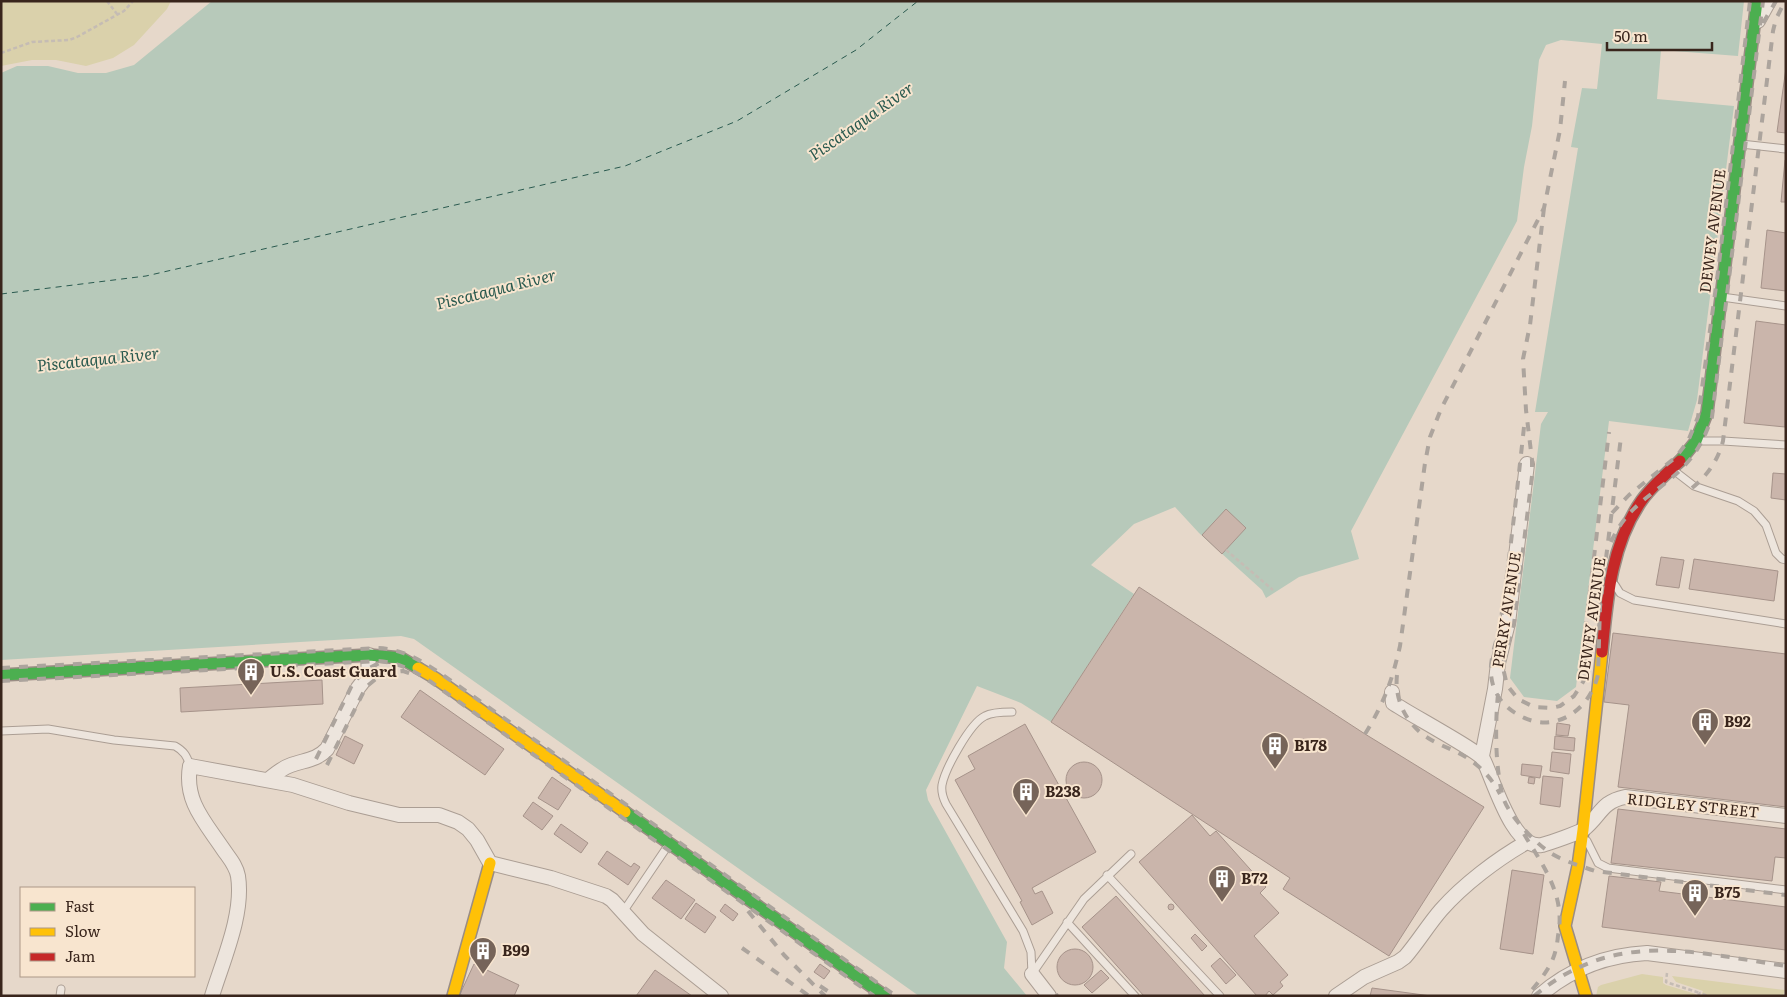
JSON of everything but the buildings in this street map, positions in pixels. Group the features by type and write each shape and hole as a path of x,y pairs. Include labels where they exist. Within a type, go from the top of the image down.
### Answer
{"street":[{"name":"DEWEY AVENUE","path":"1586,996 1565,926 1578,866 1583,830 1608,594 1618,547 1630,520 1648,494 1688,453 1696,441 1706,413 1757,1"},
{"path":"1752,40 1757,22 1769,1"},
{"name":"PERRY AVENUE","path":"1482,756 1498,663 1508,623 1526,464"},
{"path":"268,780 281,770 313,759 327,749 358,688 368,675 369,655"},
{"path":"1,674 369,655 401,658 435,678 885,996"},
{"path":"1392,692 1392,703 1482,756 1508,816 1527,842 1542,845 1583,830"},
{"path":"212,996 232,933 239,893 238,878 232,861 198,810 190,794 188,780 190,766 293,785 349,803 399,814 439,814 458,822 468,829 477,840 490,863 551,878 598,893 612,900 643,934 721,996"},
{"name":"RIDGLEY STREET","path":"1583,830 1606,805 1614,800 1625,797 1786,816"},
{"path":"1336,996 1364,977 1405,957 1440,911 1456,894 1480,874 1527,842"},
{"path":"453,996 490,863"},
{"path":"1539,996 1579,970 1597,961 1647,953 1786,970"},
{"path":"1032,974 1049,996"}],"lane":[{"path":"1739,144 1786,149"},
{"path":"1720,297 1786,306"},
{"path":"1696,441 1723,440 1786,445"},
{"path":"1672,469 1694,486 1738,501 1754,510 1766,525 1776,553 1786,560"},
{"path":"1612,575 1620,593 1634,600 1786,624"},
{"path":"1012,712 985,715 975,724 948,770 943,781 942,794 946,804 1023,931 1031,952 1032,974"},
{"path":"1,731 48,728 114,740 176,746 183,750 190,766"},
{"path":"1583,830 1598,863 1608,868 1786,890"},
{"path":"623,912 669,843"},
{"path":"1032,974 1084,899 1131,854"},
{"path":"1107,875 1220,996"},
{"path":"1067,922 1135,996"}],"path":[{"path":"107,1 117,15"},
{"path":"1,53 32,42 70,40 124,11 133,1"},
{"path":"1226,550 1273,590"},
{"path":"1667,973 1666,982 1708,996"}],"shaded area":[{"path":"1,1 171,1 167,9 134,45 113,58 86,66 56,60 32,60 1,66"},
{"path":"1642,974 1663,977 1663,983 1666,985 1696,994 1695,996 1596,996 1598,987 1601,985"},
{"path":"1672,976 1785,990 1783,996 1701,996 1703,991 1676,982"}],"water":[{"name":"Piscataqua River","path":"212,1 1744,1 1738,56 1661,50 1657,99 1734,106 1697,400 1688,431 1609,421 1576,687 1557,701 1524,697 1510,678 1541,424 1548,412 1535,412 1578,148 1571,147 1582,88 1597,89 1602,44 1561,40 1546,45 1539,60 1532,126 1524,167 1517,221 1351,531 1359,559 1299,577 1266,598 1262,590 1199,533 1175,507 1134,524 1091,565 1134,594 1051,722 1021,703 977,686 926,790 928,800 1007,942 1004,968 1027,996 919,996 414,639 401,636 1,660 1,73 17,66 48,66 78,73 106,73 134,65"}],"ferry route":[{"path":"1,294 146,276 625,166 737,121 856,50 918,1"}],"railway":[{"path":"1612,513 1629,495 1676,457 1688,441 1698,417 1718,272 1750,1"},
{"path":"1611,542 1627,516 1691,459 1702,442 1712,417 1763,1"},
{"path":"1763,23 1776,1"},
{"path":"1692,488 1712,467 1723,441 1773,31 1776,19 1785,1"},
{"path":"1365,734 1387,691 1400,646 1430,437 1441,409 1544,208 1560,130 1565,81"},
{"path":"1544,208 1530,325 1523,359 1532,476 1514,624 1503,668 1507,685 1518,699 1534,707 1551,708 1560,706 1574,696 1586,674 1585,632 1609,432"},
{"path":"1524,427 1500,627 1492,660 1491,677 1497,694 1509,709 1530,720 1543,722 1556,721 1567,717 1578,709 1586,700 1598,675 1600,607 1621,437"},
{"path":"1,668 377,648 399,651 427,664 453,682 896,996"},
{"path":"1,681 377,661 399,665 431,682 874,996"},
{"path":"316,759 353,683 366,670 381,662"},
{"path":"327,765 366,687 377,678 393,672 403,671 412,674"},
{"path":"1397,675 1400,702 1408,719 1414,726 1428,738 1473,762 1488,776 1500,794"},
{"path":"1498,694 1496,746 1498,773 1503,797 1523,828 1552,854 1568,862 1595,871 1786,895"},
{"path":"1524,834 1545,870 1556,894 1560,921 1552,962 1527,996"},
{"path":"748,911 784,955 825,996"},
{"path":"742,948 809,996"},
{"path":"1534,996 1564,975 1594,961 1625,953 1655,951 1686,952 1786,966"},
{"path":"820,986 835,996"}],"traffic: fast":[{"path":"1680,461 1696,441 1707,413 1757,1"},
{"path":"1,675 369,655 401,658 418,668"},
{"path":"625,812 885,996"}],"traffic: slow":[{"path":"1586,996 1565,926 1578,866 1583,830 1602,652"},
{"path":"418,668 625,812"},
{"path":"453,996 490,863"}],"traffic: jam":[{"path":"1602,652 1612,573 1623,535 1642,500 1655,484 1680,461"}],"place":[{"name":"U.S. Coast Guard","path":"251,696"},
{"name":"B92","path":"1705,746"},
{"name":"B178","path":"1275,770"},
{"name":"B238","path":"1026,816"},
{"name":"B72","path":"1222,903"},
{"name":"B75","path":"1695,917"},
{"name":"B99","path":"483,975"}]}
